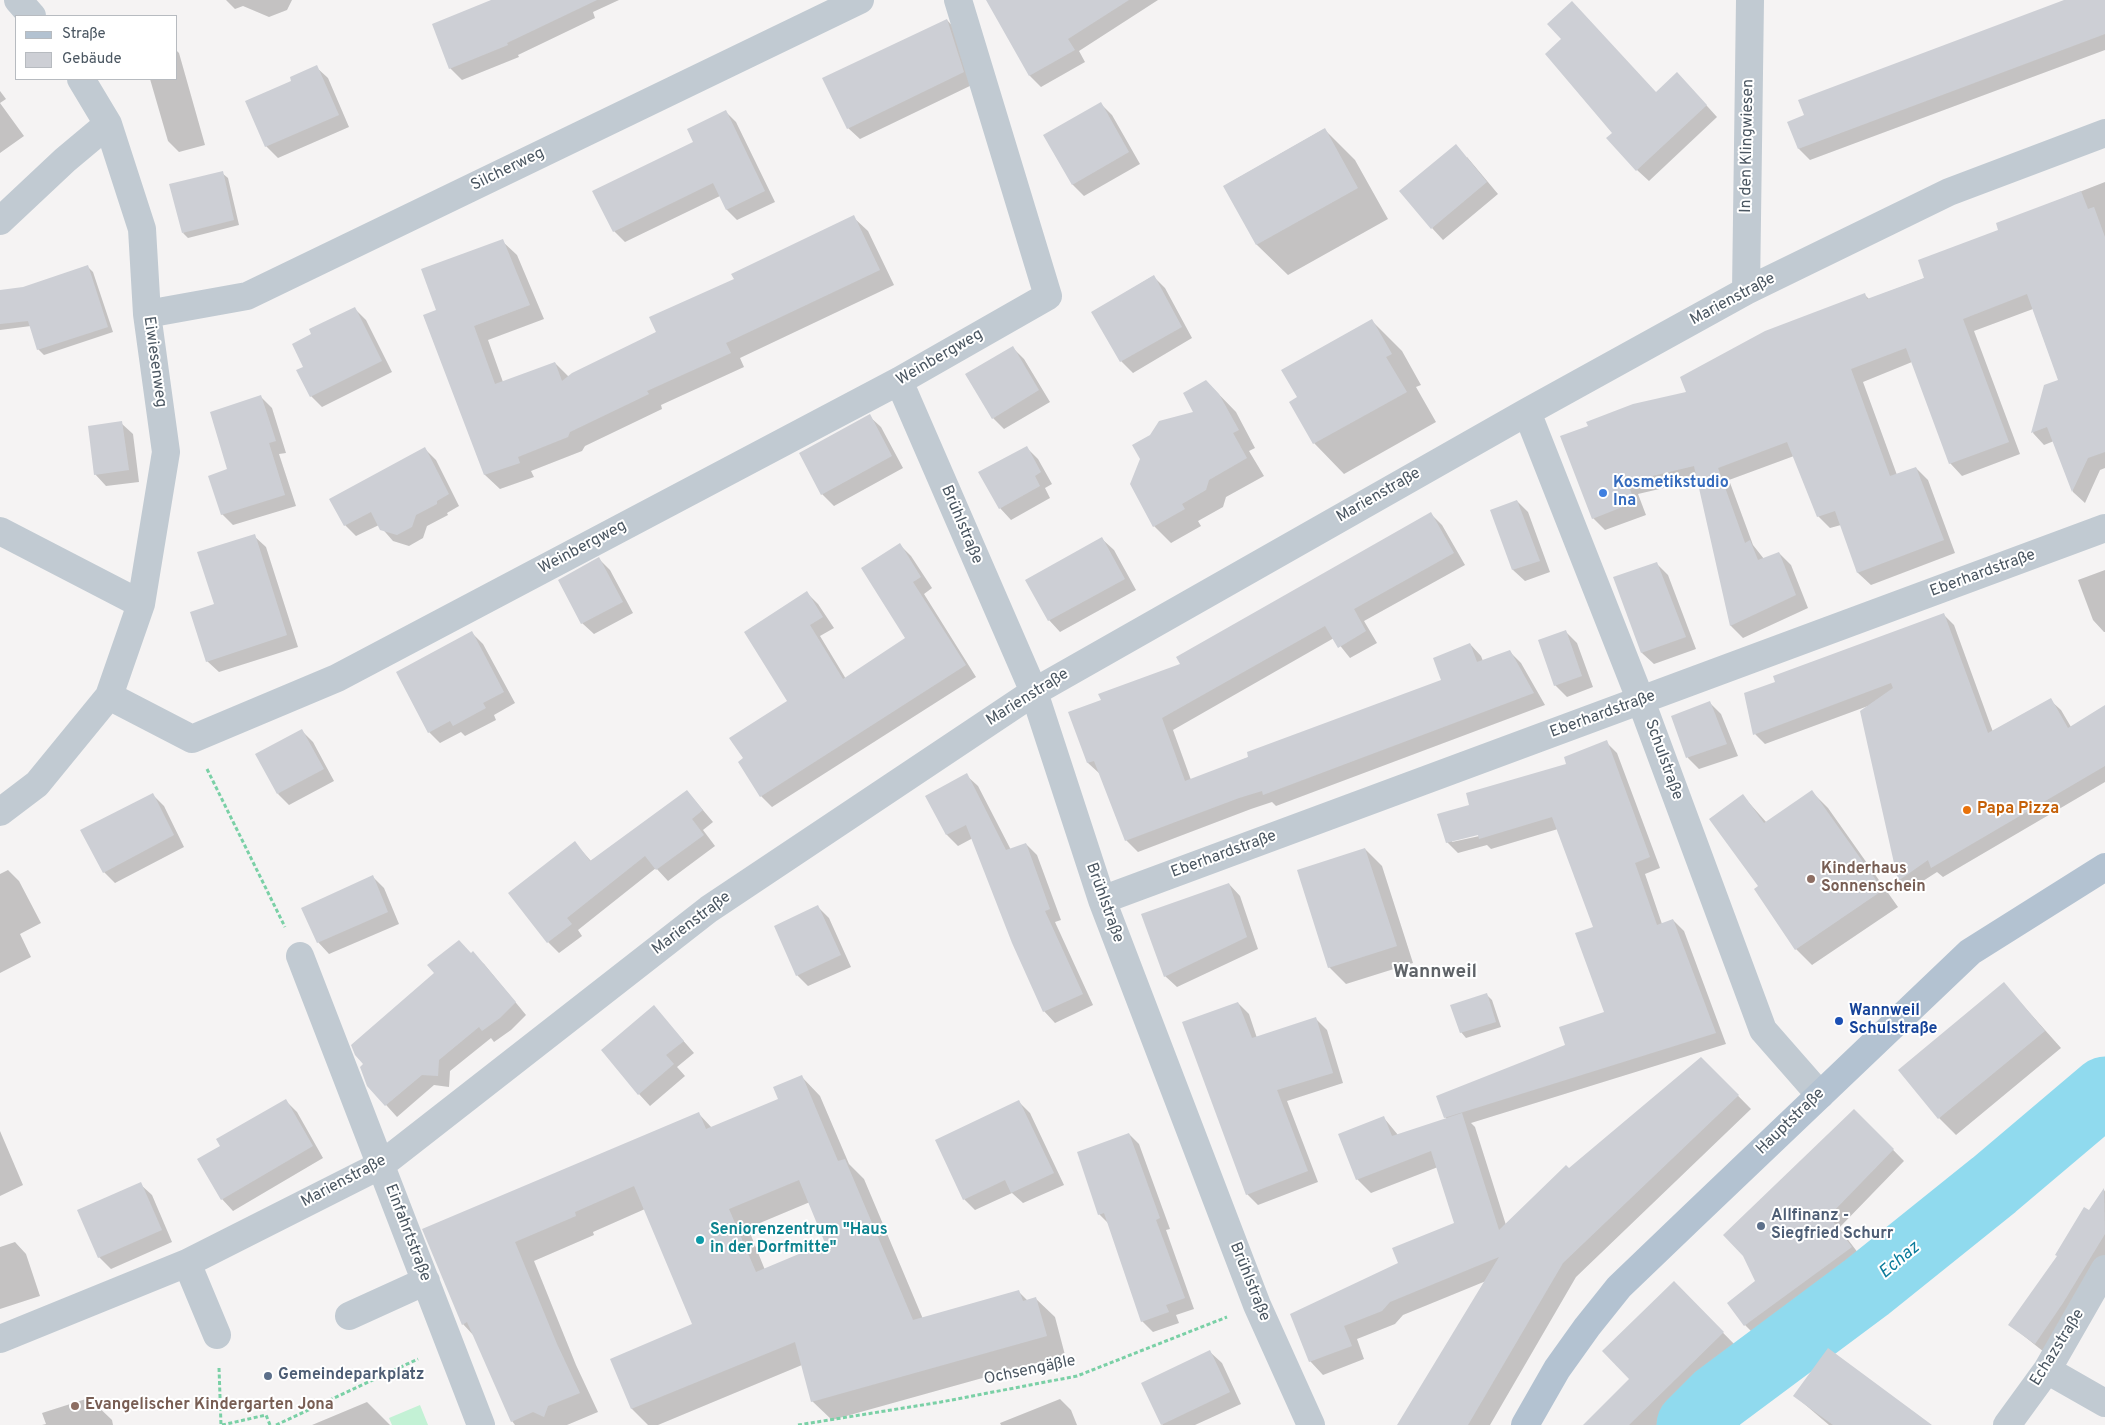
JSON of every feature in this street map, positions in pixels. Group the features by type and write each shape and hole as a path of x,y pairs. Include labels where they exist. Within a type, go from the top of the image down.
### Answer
{"main road":[{"name":"Hauptstraße","path":"1525,1425 1567,1355 1619,1287 1970,952 2105,868"}],"street":[{"path":"18,0 31,15"},
{"name":"Silcherweg","path":"147,314 247,296 860,0"},
{"name":"Weinbergweg","path":"192,739 337,678 899,381 1048,296 958,0"},
{"name":"In den Klingwiesen","path":"1746,291 1750,0"},
{"name":"Eiwiesenweg","path":"82,80 108,124 142,228 147,314 166,452 141,604 109,696"},
{"path":"0,221 65,160 108,124"},
{"name":"Marienstraße","path":"0,1339 187,1263 381,1165 709,909 1034,692 1527,412 1746,291 1949,192 2105,133"},
{"name":"Brühlstraße","path":"899,381 1034,692 1102,900 1257,1305 1312,1425"},
{"name":"Schulstraße","path":"1527,412 1641,701 1763,1030 1820,1095"},
{"name":"Eberhardstraße","path":"1102,900 2105,528"},
{"path":"0,532 141,604"},
{"path":"0,812 37,784 109,696 192,739"},
{"name":"Einfahrtstraße","path":"300,956 482,1425"},
{"path":"187,1263 217,1335"},
{"name":"Echazstraße","path":"2007,1425 2047,1370 2105,1270"},
{"path":"349,1316 426,1281"},
{"path":"2047,1370 2105,1403"}],"path":[{"path":"192,739 300,956"},
{"name":"Ochsengäßle","path":"798,1425 942,1402 1078,1376 1257,1305"},
{"path":"217,1335 222,1425 266,1415 270,1425"},
{"path":"276,1425 450,1344"}],"green space":[{"path":"420,1405 428,1425 392,1425 389,1418"}],"building":[{"path":"491,0 597,0 507,43 508,45 449,69 432,24"},
{"path":"986,0 1129,0 1068,39 1075,50 1029,76"},
{"path":"2064,0 2105,0 2105,34 1798,149 1787,122 1804,115 1798,100"},
{"path":"1572,1 1656,92 1677,72 1707,105 1636,171 1606,138 1612,133 1545,54 1561,39 1547,24"},
{"path":"947,19 964,72 847,129 822,78"},
{"path":"317,65 339,115 265,147 245,101 291,81 290,77"},
{"path":"1101,102 1129,152 1072,185 1043,135"},
{"path":"726,110 765,191 726,210 713,183 613,232 592,191 693,142 687,129"},
{"path":"1325,128 1358,188 1256,245 1223,186"},
{"path":"1456,144 1487,182 1431,229 1399,191"},
{"path":"223,171 234,220 182,233 169,184"},
{"path":"2081,191 2088,209 2094,207 2105,237 2105,452 2088,458 2072,492 2047,427 2031,433 2044,385 2058,380 2027,294 1963,319 2009,442 1949,464 1906,348 1851,369 1890,476 1916,467 1944,540 1857,573 1835,511 1817,517 1787,442 1718,468 1745,543 1750,540 1758,560 1779,552 1796,595 1730,626 1694,466 1627,482 1635,502 1592,519 1560,436 1588,426 1586,422 1633,404 1686,392 1680,377 1765,331 1865,293 1867,299 1924,278 1918,260 1998,230 1996,223"},
{"path":"854,215 880,270 726,343 731,353 647,391 649,394 570,432 568,437 518,457 520,463 484,475 423,315 436,310 421,269 503,239 530,305 474,326 495,384 555,362 562,381 572,373 656,332 649,317 734,279 731,274"},
{"path":"88,265 108,327 37,350 28,321 0,324 0,290 23,287"},
{"path":"1154,275 1182,327 1120,362 1091,312"},
{"path":"355,307 382,361 310,397 296,370 303,367 292,344 311,334 309,329"},
{"path":"1372,319 1392,354 1386,357 1407,392 1313,444 1289,402 1297,397 1281,370"},
{"path":"1013,346 1039,390 992,419 965,374"},
{"path":"1206,380 1219,394 1239,430 1233,433 1247,458 1209,480 1206,490 1182,504 1185,509 1153,527 1130,484 1140,459 1132,445 1150,435 1159,421 1193,412 1183,393"},
{"path":"261,395 276,441 269,443 285,495 221,515 208,476 227,469 210,412"},
{"path":"870,414 892,456 821,495 799,453"},
{"path":"122,421 129,470 94,475 88,426"},
{"path":"1027,446 1041,472 1035,476 1040,486 999,509 978,472"},
{"path":"425,447 449,494 437,501 437,504 416,515 412,527 397,535 380,530 371,512 344,526 329,499"},
{"path":"1517,500 1540,561 1512,570 1490,510"},
{"path":"1431,512 1454,553 1354,609 1366,631 1338,648 1325,626 1162,718 1185,781 1248,757 1247,752 1441,680 1433,658 1470,643 1477,662 1510,650 1534,693 1263,795 1262,791 1239,798 1125,841 1094,761 1087,763 1068,712 1101,700 1098,694 1180,664 1176,657"},
{"path":"255,534 287,635 206,662 190,612 214,604 197,552"},
{"path":"1102,537 1125,579 1048,621 1025,580"},
{"path":"900,543 921,577 913,582 966,665 760,797 738,762 743,758 729,738 787,701 744,632 807,591 823,617 810,625 843,679 905,638 861,568"},
{"path":"599,557 623,602 581,624 558,580"},
{"path":"1657,562 1686,637 1641,653 1613,577"},
{"path":"1944,613 1988,733 2051,698 2068,728 2105,705 2105,766 1931,868 1928,860 1898,881 1860,711 1893,688 1891,683 1753,735 1744,693 1775,682 1773,676"},
{"path":"1566,630 1582,676 1554,686 1538,640"},
{"path":"472,631 504,692 483,703 486,708 453,726 450,721 428,733 396,672"},
{"path":"1710,701 1727,744 1686,758 1671,716"},
{"path":"302,729 324,769 277,794 255,754"},
{"path":"1607,740 1650,857 1635,863 1657,925 1673,919 1716,1033 1444,1118 1436,1096 1565,1045 1559,1027 1604,1012 1575,933 1593,927 1552,817 1479,839 1478,835 1446,843 1437,814 1469,805 1466,793 1566,764 1564,757"},
{"path":"967,773 1006,850 1026,843 1050,909 1045,911 1083,994 1043,1012 1012,943 966,825 946,835 925,796"},
{"path":"687,790 703,810 692,819 704,835 656,870 645,856 567,918 572,924 547,943 508,893 575,841 590,861"},
{"name":"Kinderhaus Sonnenschein","path":"1812,790 1883,890 1795,950 1754,889 1758,886 1709,819 1743,794 1764,823"},
{"path":"153,793 174,835 103,873 80,830"},
{"path":"1365,848 1397,946 1328,968 1297,870"},
{"path":"373,875 388,912 317,943 301,908"},
{"path":"1229,883 1247,937 1164,977 1141,914"},
{"path":"818,905 841,955 796,976 774,926"},
{"path":"459,940 471,953 473,951 516,1002 500,1018 482,1031 479,1027 439,1060 438,1076 422,1075 385,1106 367,1086 360,1067 363,1064 355,1055 351,1045 434,973 427,965"},
{"path":"2004,982 2045,1031 1938,1119 1898,1070"},
{"path":"1487,993 1496,1022 1460,1033 1450,1005"},
{"path":"1238,1002 1252,1038 1316,1017 1333,1073 1277,1090 1308,1171 1246,1195 1182,1022"},
{"path":"654,1005 684,1041 666,1055 674,1064 638,1095 601,1050"},
{"path":"1701,1057 1739,1095 1563,1263 1468,1425 1397,1425 1499,1257 1390,1302 1382,1311 1344,1326 1352,1346 1309,1362 1290,1314 1398,1263 1392,1248 1454,1223 1431,1151 1356,1180 1338,1134 1384,1116 1392,1136 1462,1113 1499,1230 1566,1165 1569,1168"},
{"path":"802,1075 838,1161 845,1159 913,1320 1019,1290 1023,1301 1036,1297 1047,1336 811,1402 795,1342 631,1409 610,1359 692,1324 634,1186 575,1212 576,1216 515,1242 557,1344 580,1393 548,1406 544,1417 533,1412 511,1422 467,1322 462,1325 422,1229 699,1112 706,1129 778,1099 773,1087","holes":["799,1180 825,1243 756,1272 729,1209"]},
{"path":"286,1099 313,1146 221,1200 197,1159 220,1146 216,1139"},
{"path":"1019,1100 1054,1173 1011,1193 1005,1180 963,1200 935,1140"},
{"path":"1854,1109 1894,1149 1829,1216 1852,1247 1744,1326 1727,1303 1755,1281 1743,1256 1723,1235"},
{"path":"1129,1133 1160,1218 1156,1220 1185,1298 1166,1305 1169,1312 1141,1322 1104,1213 1098,1215 1077,1152"},
{"path":"141,1182 162,1230 98,1258 77,1210"},
{"path":"2104,1188 2105,1234 2063,1303 2035,1344 2008,1325 2057,1256 2055,1255 2084,1207 2089,1210"},
{"path":"1674,1281 1724,1332 1629,1425 1583,1425 1629,1379 1602,1351"},
{"path":"1828,1348 1932,1425 1833,1425 1793,1396"},
{"path":"1210,1350 1230,1392 1161,1425 1141,1383"}],"waterway":[{"name":"Echaz","path":"1691,1425 1718,1398 1867,1287 1994,1185 2105,1091"}],"place":[{"name":"Kosmetikstudio Ina","path":"1603,493"},
{"name":"Papa Pizza","path":"1967,810"},
{"name":"Kinderhaus Sonnenschein","path":"1811,879"},
{"name":"Wannweil Schulstraße","path":"1839,1021"},
{"name":"Allfinanz - Siegfried Schurr","path":"1761,1226"},
{"name":"Seniorenzentrum \"Haus in der Dorfmitte\"","path":"700,1240"},
{"name":"Gemeindeparkplatz","path":"268,1376"},
{"name":"Evangelischer Kindergarten Jona","path":"75,1406"}],"district":[{"name":"Wannweil","path":"1435,973"}]}
